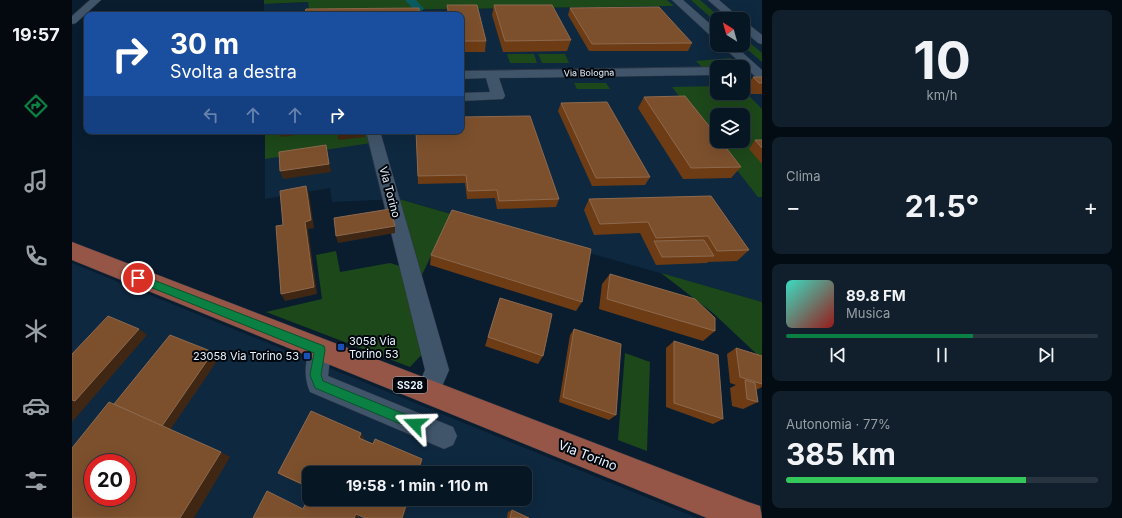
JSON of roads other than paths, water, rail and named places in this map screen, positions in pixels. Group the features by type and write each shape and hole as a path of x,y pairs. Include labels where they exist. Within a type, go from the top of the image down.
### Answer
{"main road":[{"name":"Via Torino","path":"72,251 748,518"}],"street":[{"path":"72,10 84,0"},
{"path":"72,21 96,0"},
{"path":"677,0 710,30"},
{"path":"713,0 728,12"},
{"path":"750,31 762,41"},
{"path":"734,52 753,72"},
{"name":"Via Bologna","path":"464,75 710,71"},
{"path":"464,97 498,96 491,74"},
{"name":"Via Torino","path":"374,134 437,370 428,392"},
{"path":"320,350 316,375 318,384 444,436"}],"waterway":[{"path":"410,0 419,9"}],"place":[{"name":"3058 Via Torino 53","path":"341,347"},
{"name":"23058 Via Torino 53","path":"307,356"}]}
